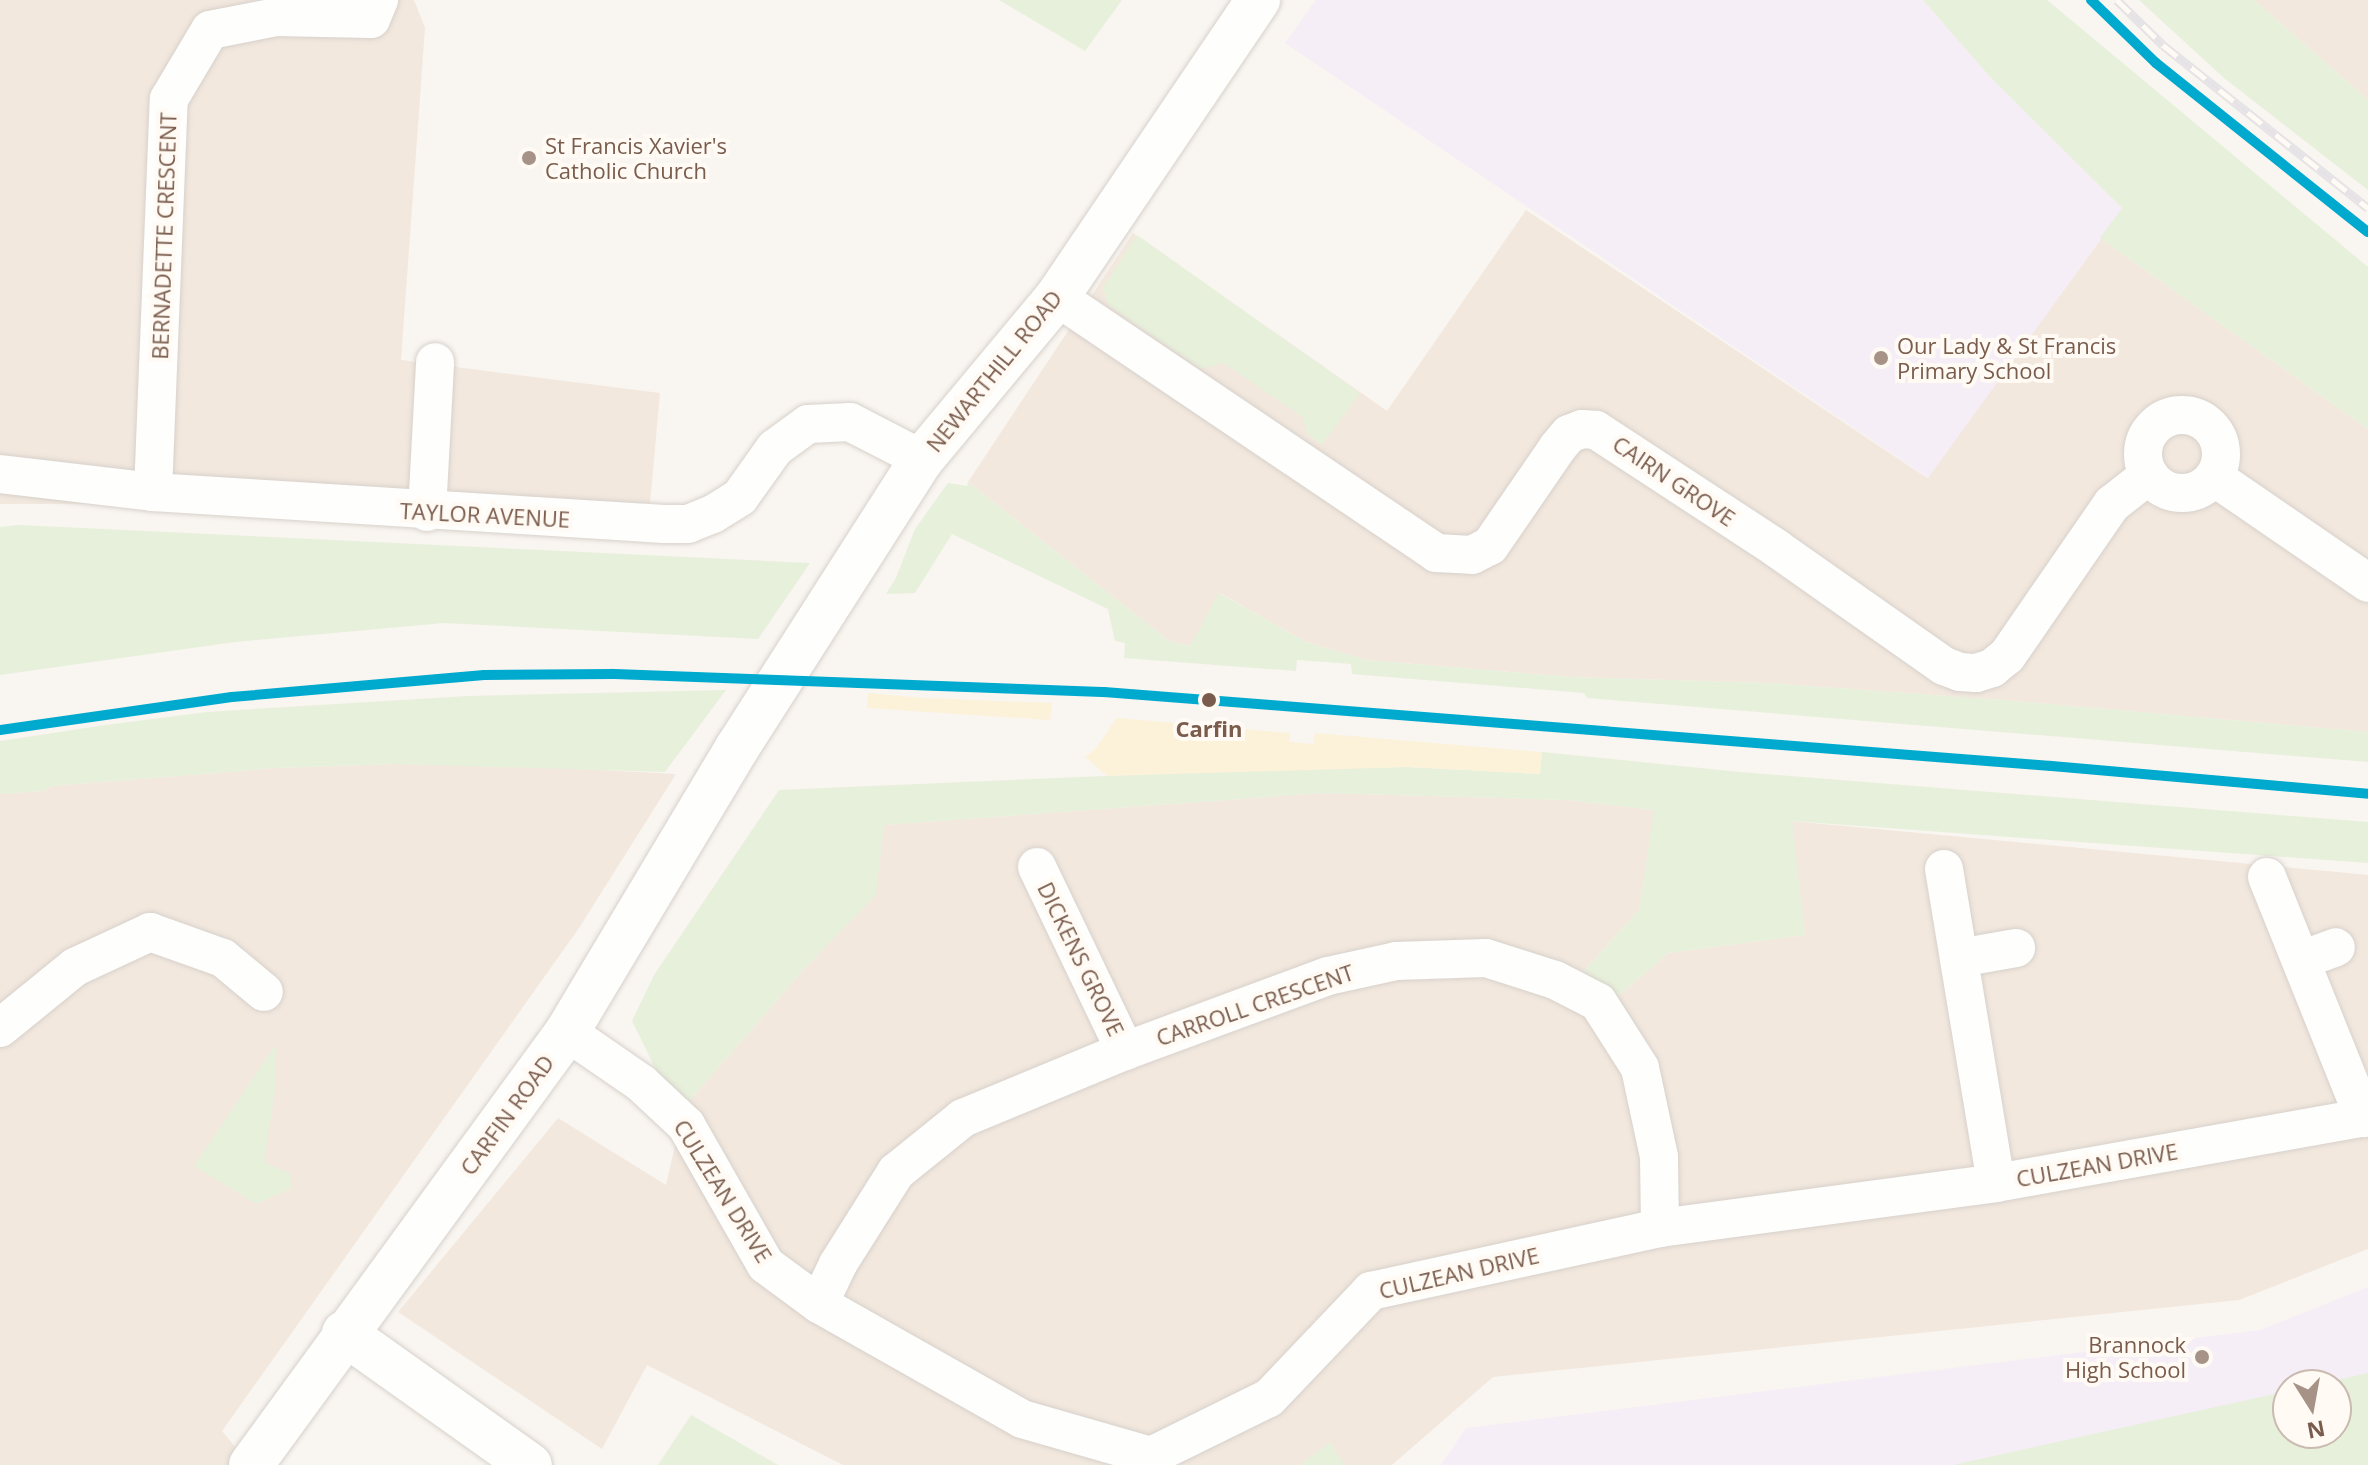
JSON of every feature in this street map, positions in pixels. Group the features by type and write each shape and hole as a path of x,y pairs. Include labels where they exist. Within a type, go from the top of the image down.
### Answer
{"main road":[{"name":"NEWARTHILL ROAD","path":"737,748 843,587 922,459 1057,297 1258,0"},
{"name":"CARFIN ROAD","path":"251,1465 344,1333 567,1032 737,748"},
{"path":"344,1333 530,1465"}],"street":[{"name":"BERNADETTE CRESCENT","path":"153,492 169,99 210,30 276,17 371,19 379,0"},
{"name":"CAIRN GROVE","path":"1057,297 1436,553 1472,555 1490,546 1569,434 1582,429 1596,430 1776,548 1944,666 1960,672 1984,671 2007,656 2112,504 2149,475"},
{"path":"427,512 435,362"},
{"path":"2178,414 2191,415 2214,430 2222,453 2214,477 2193,492 2181,493 2157,485 2143,463 2146,437 2154,425 2178,414"},
{"name":"TAYLOR AVENUE","path":"0,474 153,492 427,512 688,524 713,514 740,497 775,448 808,424 850,422 922,459"},
{"path":"2214,477 2368,583"},
{"name":"DICKENS GROVE","path":"1037,867 1125,1051"},
{"path":"1944,869 1996,1183"},
{"path":"2267,877 2366,1117"},
{"path":"0,1028 75,967 150,932 223,958 264,992"},
{"path":"2301,960 2336,947"},
{"path":"1959,958 2016,948"},
{"name":"CARROLL CRESCENT","path":"819,1304 838,1264 896,1172 963,1118 1125,1051 1328,976 1396,961 1486,958 1555,980 1598,1002 1640,1068 1659,1157 1660,1228"},
{"name":"CULZEAN DRIVE","path":"567,1032 641,1083 686,1125 766,1265 819,1304 1022,1419 1151,1456 1269,1398 1371,1291 1660,1228 1996,1183 2366,1117"}],"shaded area":[{"path":"0,0 414,0 425,28 401,360 660,393 650,503 0,504"},
{"name":"Our Lady & St Francis Primary School","path":"1316,0 1923,0 1990,77 2123,209 1928,478 1285,43"},
{"path":"2254,0 2368,0 2368,100"},
{"path":"1526,210 1927,478 2100,238 2368,429 2368,732 1769,683 1572,677 1367,660 1306,642 1220,593 1191,646 1169,641 968,482 1133,233 1387,411"},
{"path":"396,764 676,774 579,928 222,1431 250,1465 0,1465 0,794 43,791 52,786 277,768"},
{"path":"1322,793 1567,800 1655,810 1639,910 1573,983 1606,1007 1668,953 1805,935 1791,821 2368,875 2368,1249 2239,1300 1493,1377 1392,1465 843,1465 647,1365 602,1449 398,1312 558,1118 666,1185 684,1107 805,968 875,895 884,825"},
{"name":"Brannock High School","path":"2368,1287 2368,1465 1441,1465 1466,1428 2260,1330"}],"green space":[{"path":"999,0 1122,0 1085,51"},
{"path":"1923,0 2047,0 2368,267 2368,429 2100,238 2122,208 1990,77"},
{"path":"2139,0 2254,0 2368,100 2368,190 2224,78"},
{"path":"1137,235 1360,393 1322,445 1307,434 1303,417 1223,363 1202,369 1109,306 1103,288"},
{"path":"968,482 1169,641 1190,646 1219,593 1306,642 1367,660 1572,677 1769,683 2368,732 2368,762 1587,698 1584,693 1352,674 1351,664 1297,660 1296,671 1124,658 1125,643 1115,641 1108,609 952,534 915,593 886,594 896,578 915,529 948,483 967,486"},
{"path":"19,525 810,563 758,639 444,623 235,642 0,675 0,527"},
{"path":"726,690 665,772 396,764 277,768 52,786 43,791 0,794 0,741 106,725 207,712 467,696"},
{"path":"1542,752 1740,772 2368,822 2368,863 1792,821 1805,935 1668,953 1606,1007 1573,983 1639,910 1654,810 1567,800 1322,793 884,825 876,895 805,968 684,1107 655,1068 632,1021 654,975 779,790 1245,770 1408,767 1540,774"},
{"path":"276,1044 275,1091 264,1162 290,1174 292,1188 256,1204 194,1166"},
{"path":"2368,1373 2368,1465 1953,1465 2272,1395 2272,1449 2352,1449 2352,1377"},
{"path":"691,1415 778,1465 658,1465"},
{"path":"1330,1442 1344,1465 1300,1465"}],"sand":[{"path":"868,693 1052,703 1050,720 867,708"},
{"path":"1117,718 1290,733 1289,742 1313,744 1315,733 1542,752 1540,774 1408,767 1107,776 1085,757 1096,748"}],"railway":[{"path":"2091,0 2156,63 2368,232"},
{"path":"2117,0 2163,45 2368,208"}],"transit line":[{"path":"2091,0 2156,63 2368,232"},
{"path":"0,730 232,697 484,675 613,674 1104,692 2051,766 2368,794"}],"place":[{"name":"St Francis Xavier's Catholic Church","path":"529,158"},
{"name":"Our Lady & St Francis Primary School","path":"1881,358"},
{"name":"Carfin","path":"1209,700"},
{"name":"Brannock High School","path":"2202,1357"}]}
